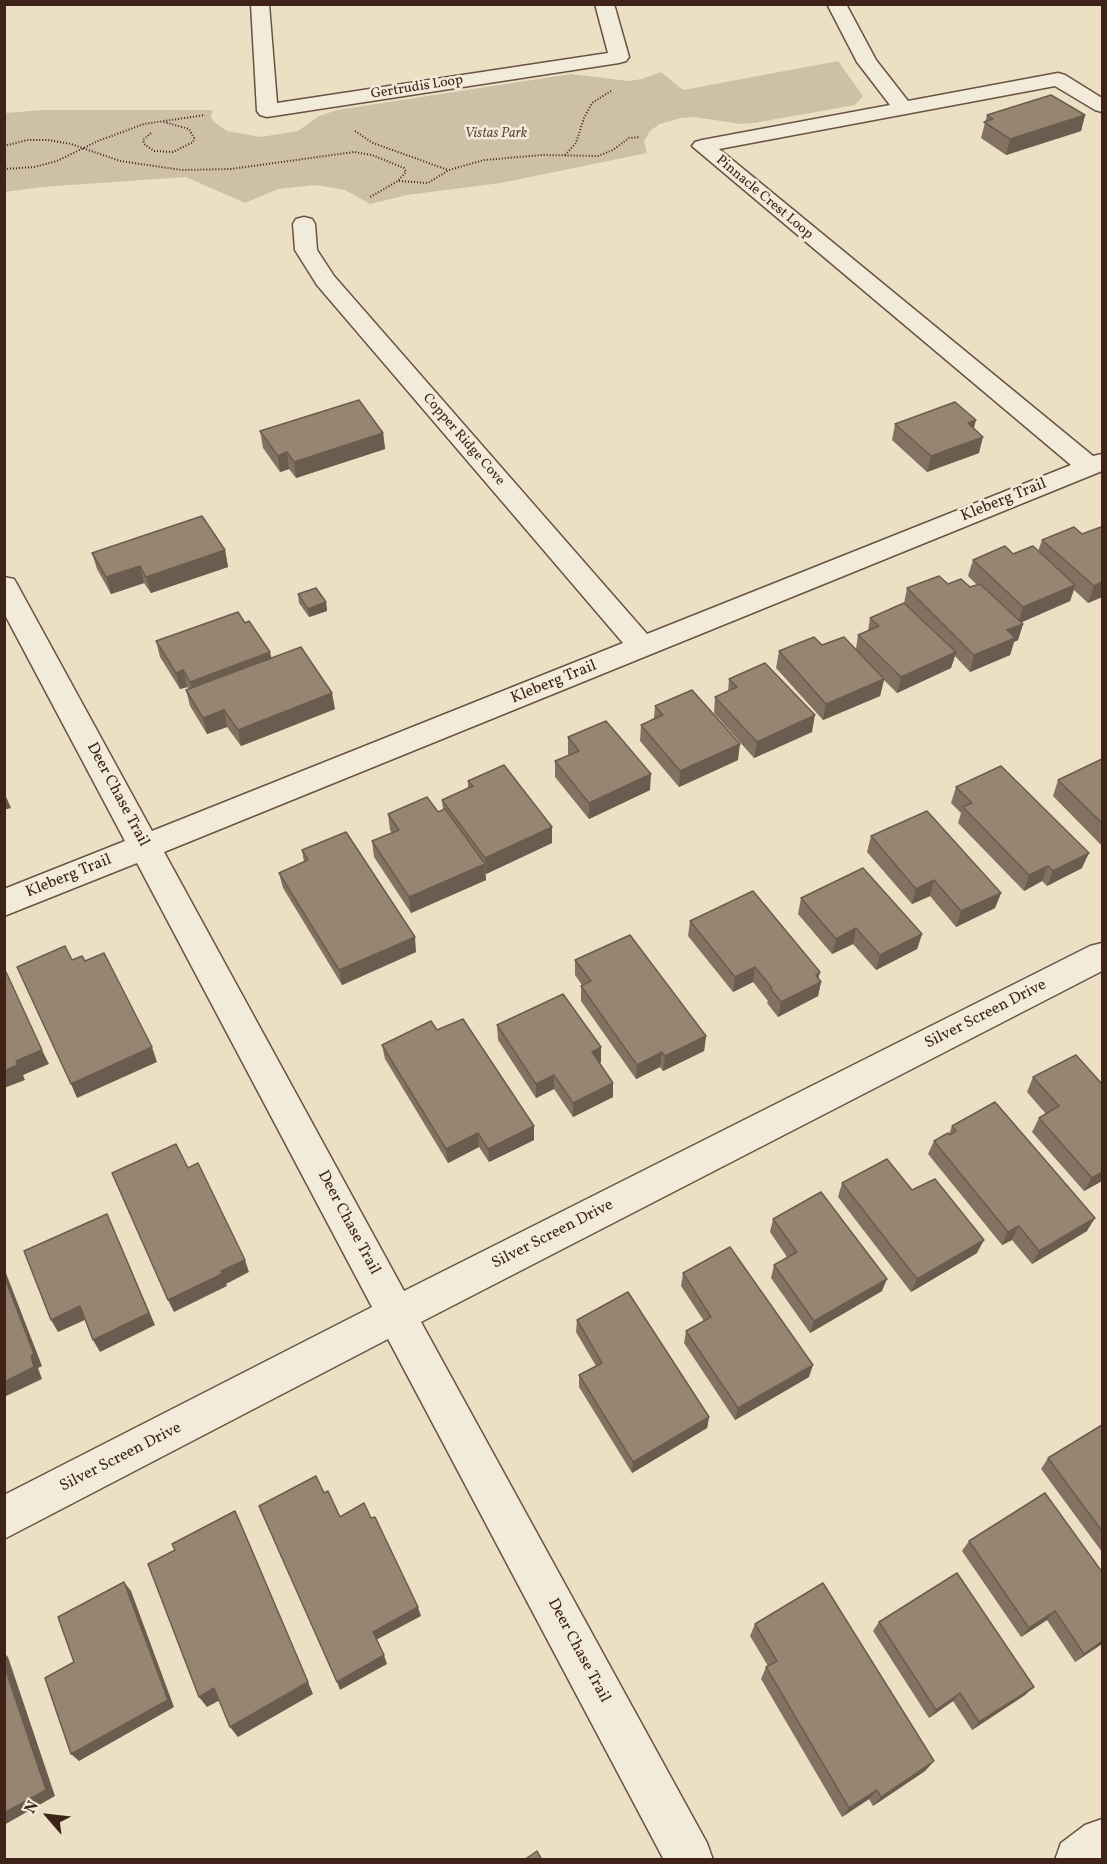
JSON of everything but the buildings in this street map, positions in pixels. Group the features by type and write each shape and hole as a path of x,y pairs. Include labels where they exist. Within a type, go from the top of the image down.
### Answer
{"street":[{"name":"Gertrudis Loop","path":"260,4 267,111 619,57 604,4"},
{"path":"836,4 867,62 903,108"},
{"name":"Pinnacle Crest Loop","path":"1096,464 702,146 1058,79 1102,105"},
{"name":"Copper Ridge Cove","path":"304,224 306,250 325,280 642,647"},
{"name":"Kleberg Trail","path":"4,903 1096,464"},
{"name":"Deer Chase Trail","path":"4,586 690,1860"},
{"name":"Silver Screen Drive","path":"4,1518 397,1314 1102,956"},
{"path":"1078,1860 1102,1842"}],"path":[{"path":"564,156 576,143 584,118 592,104 611,91"},
{"path":"4,169 46,164 112,135 155,122 205,115"},
{"path":"151,133 143,140 144,144 154,151 173,152 193,142 194,138 189,129 175,124 155,122"},
{"path":"355,131 381,146 449,170"},
{"path":"398,181 428,183 449,170 484,160 519,156 598,156 613,150 629,138 640,137"},
{"path":"4,146 36,139 63,142 133,164 200,170 231,169 354,152 400,164 406,172 398,181 370,197"}],"green space":[{"name":"Vistas Park","path":"838,61 863,96 855,105 741,124 694,117 681,118 660,124 651,130 644,141 647,153 501,183 407,195 370,204 345,190 316,185 278,189 245,203 186,177 42,187 5,192 5,113 44,110 212,110 211,117 214,122 227,131 261,137 298,131 319,116 337,110 571,74 628,81 661,72 683,90"}]}
